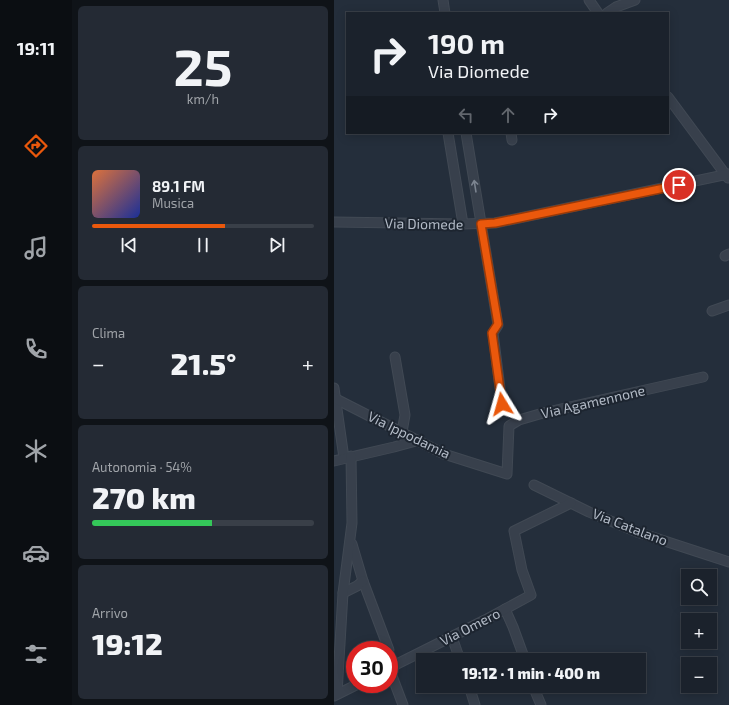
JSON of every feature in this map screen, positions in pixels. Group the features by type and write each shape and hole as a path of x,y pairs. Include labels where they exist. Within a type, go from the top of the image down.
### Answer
{"street":[{"path":"443,0 445,12"},
{"path":"591,0 597,12"},
{"path":"608,12 616,7 635,0"},
{"path":"669,99 728,176"},
{"path":"448,134 463,224"},
{"path":"466,134 498,324 492,333 502,404"},
{"name":"Via Diomede","path":"334,222 495,223 728,176"},
{"path":"712,311 729,305"},
{"path":"395,357 405,415 402,432"},
{"name":"Via Agamennone","path":"507,474 509,426 519,420 581,404 703,377"},
{"path":"334,395 348,457 352,545 363,581 386,641"},
{"name":"Via Ippodamia","path":"334,395 416,441 444,454 507,474"},
{"path":"334,461 416,441"},
{"name":"Via Catalano","path":"534,486 637,532 729,562"},
{"name":"Via Omero","path":"398,663 531,595 522,570 514,531 571,503"},
{"path":"336,695 343,593 352,523"},
{"path":"343,593 357,586 363,581"},
{"path":"507,608 522,653"},
{"path":"452,636 458,653"},
{"path":"398,689 403,705"},
{"path":"336,695 346,690"},
{"path":"471,693 475,705"},
{"path":"536,693 541,705"}],"route":[{"path":"502,404 492,333 498,324 481,224 495,223 679,185"}]}
